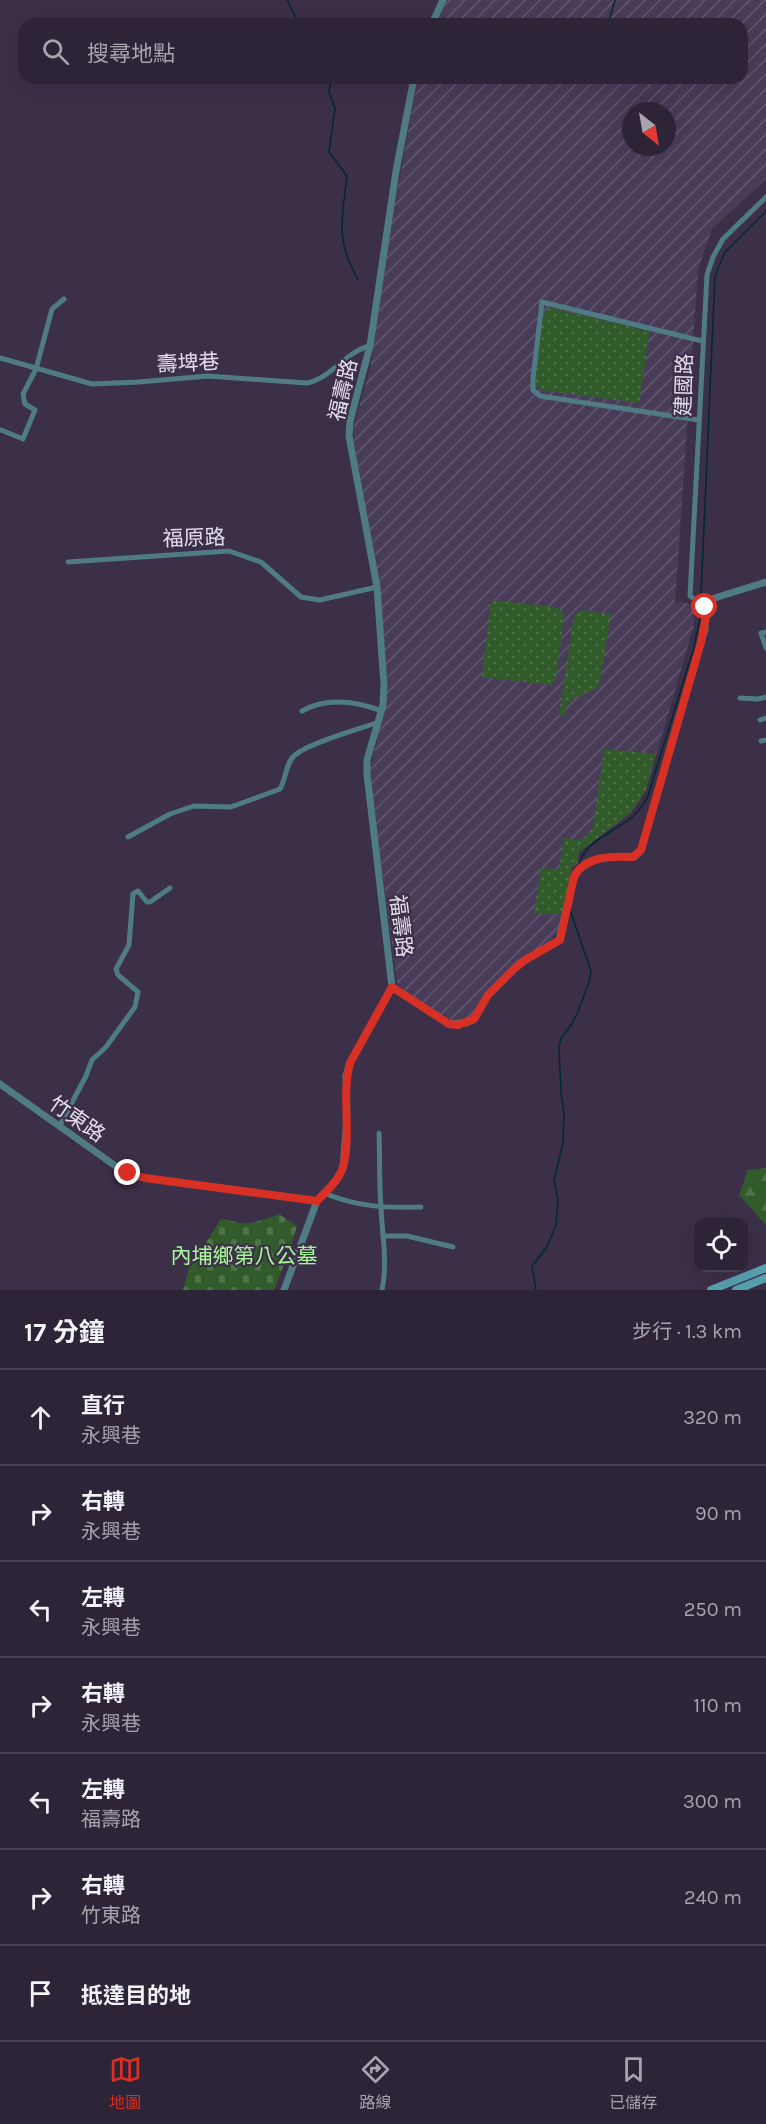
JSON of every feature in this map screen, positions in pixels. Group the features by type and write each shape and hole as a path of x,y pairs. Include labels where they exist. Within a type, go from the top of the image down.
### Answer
{"main road":[{"path":"711,1290 766,1268"},
{"path":"736,1290 766,1278"}],"street":[{"path":"435,18 443,0"},
{"name":"福壽路","path":"284,1290 317,1201 335,1182 343,1168 347,1119 346,1076 350,1063 392,987 367,774 367,760 382,711 384,685 376,587 349,436 350,422 370,346 394,182 413,84"},
{"name":"建國路","path":"701,601 690,596 707,275 713,257 723,239 766,197"},
{"path":"1,430 23,439 35,410 25,404 23,394 36,369 52,309 64,300"},
{"path":"699,420 540,396 533,390 533,379 542,302 702,341"},
{"name":"壽埤巷","path":"0,358 92,384 208,376 307,383 320,379 359,348 370,346"},
{"name":"福原路","path":"68,562 229,551 261,561 302,597 320,600 376,587"},
{"path":"392,987 449,1024 458,1025 470,1022 488,995 514,969 560,940 574,877 578,869 583,864 598,859 636,856 641,850 701,642 706,617 701,601 766,582"},
{"path":"766,632 761,633 766,648"},
{"path":"740,698 766,697"},
{"path":"302,711 315,704 356,702 382,711"},
{"path":"128,837 170,814 194,806 231,807 280,789 290,761 295,755 310,747 379,722"},
{"path":"59,1127 92,1060 106,1047 135,1007 138,992 118,975 117,969 129,945 132,894 138,891 147,902 150,902 170,888"},
{"name":"竹東路","path":"0,1084 117,1167 138,1177 317,1201"},
{"path":"379,1133 385,1277 382,1290"},
{"path":"324,1193 339,1199 381,1208 421,1207"},
{"path":"384,1236 407,1236 453,1247"}],"shaded area":[{"path":"447,0 766,0 766,179 712,229 698,269 675,602 695,604 693,629 646,790 631,813 579,852 578,863 572,867 560,928 546,946 523,959 473,1017 452,1023 404,993 397,983 369,772 384,711 388,683 378,581 353,428 371,365 387,245 417,84 748,84 748,18 440,18"}],"green space":[{"path":"551,308 650,331 639,403 540,390 535,380 543,315 547,309"},
{"path":"491,600 555,607 561,610 564,615 556,679 550,685 482,677"},
{"path":"582,610 611,614 599,687 575,698 567,704 565,716 559,715 574,615"},
{"path":"604,749 656,754 646,790 631,812 579,852 577,862 572,867 563,914 534,913 541,868 559,870 564,838 582,840 593,828"},
{"path":"766,1168 766,1225 739,1195 748,1170"},
{"name":"內埔鄉第八公墓","path":"279,1214 297,1226 274,1290 183,1290 189,1269 221,1219 250,1223"}],"waterway":[{"path":"287,0 296,18"},
{"path":"610,18 615,0"},
{"path":"330,84 329,92 335,108 329,152 347,176 342,217 343,241 358,279"},
{"path":"579,865 587,849 593,843 632,817 647,799 693,651 700,618 715,276 725,252 766,211"},
{"path":"536,1290 532,1266 547,1247 556,1225 558,1200 554,1180 563,1143 564,1113 559,1047 561,1038 577,1014 591,971 569,907"}],"route":[{"path":"128,1173 138,1177 317,1201 335,1182 343,1168 347,1119 346,1076 350,1063 392,987 449,1024 458,1025 470,1022 488,995 514,969 560,940 574,877 578,869 583,864 598,859 633,857 641,850 705,628 705,607"}]}
